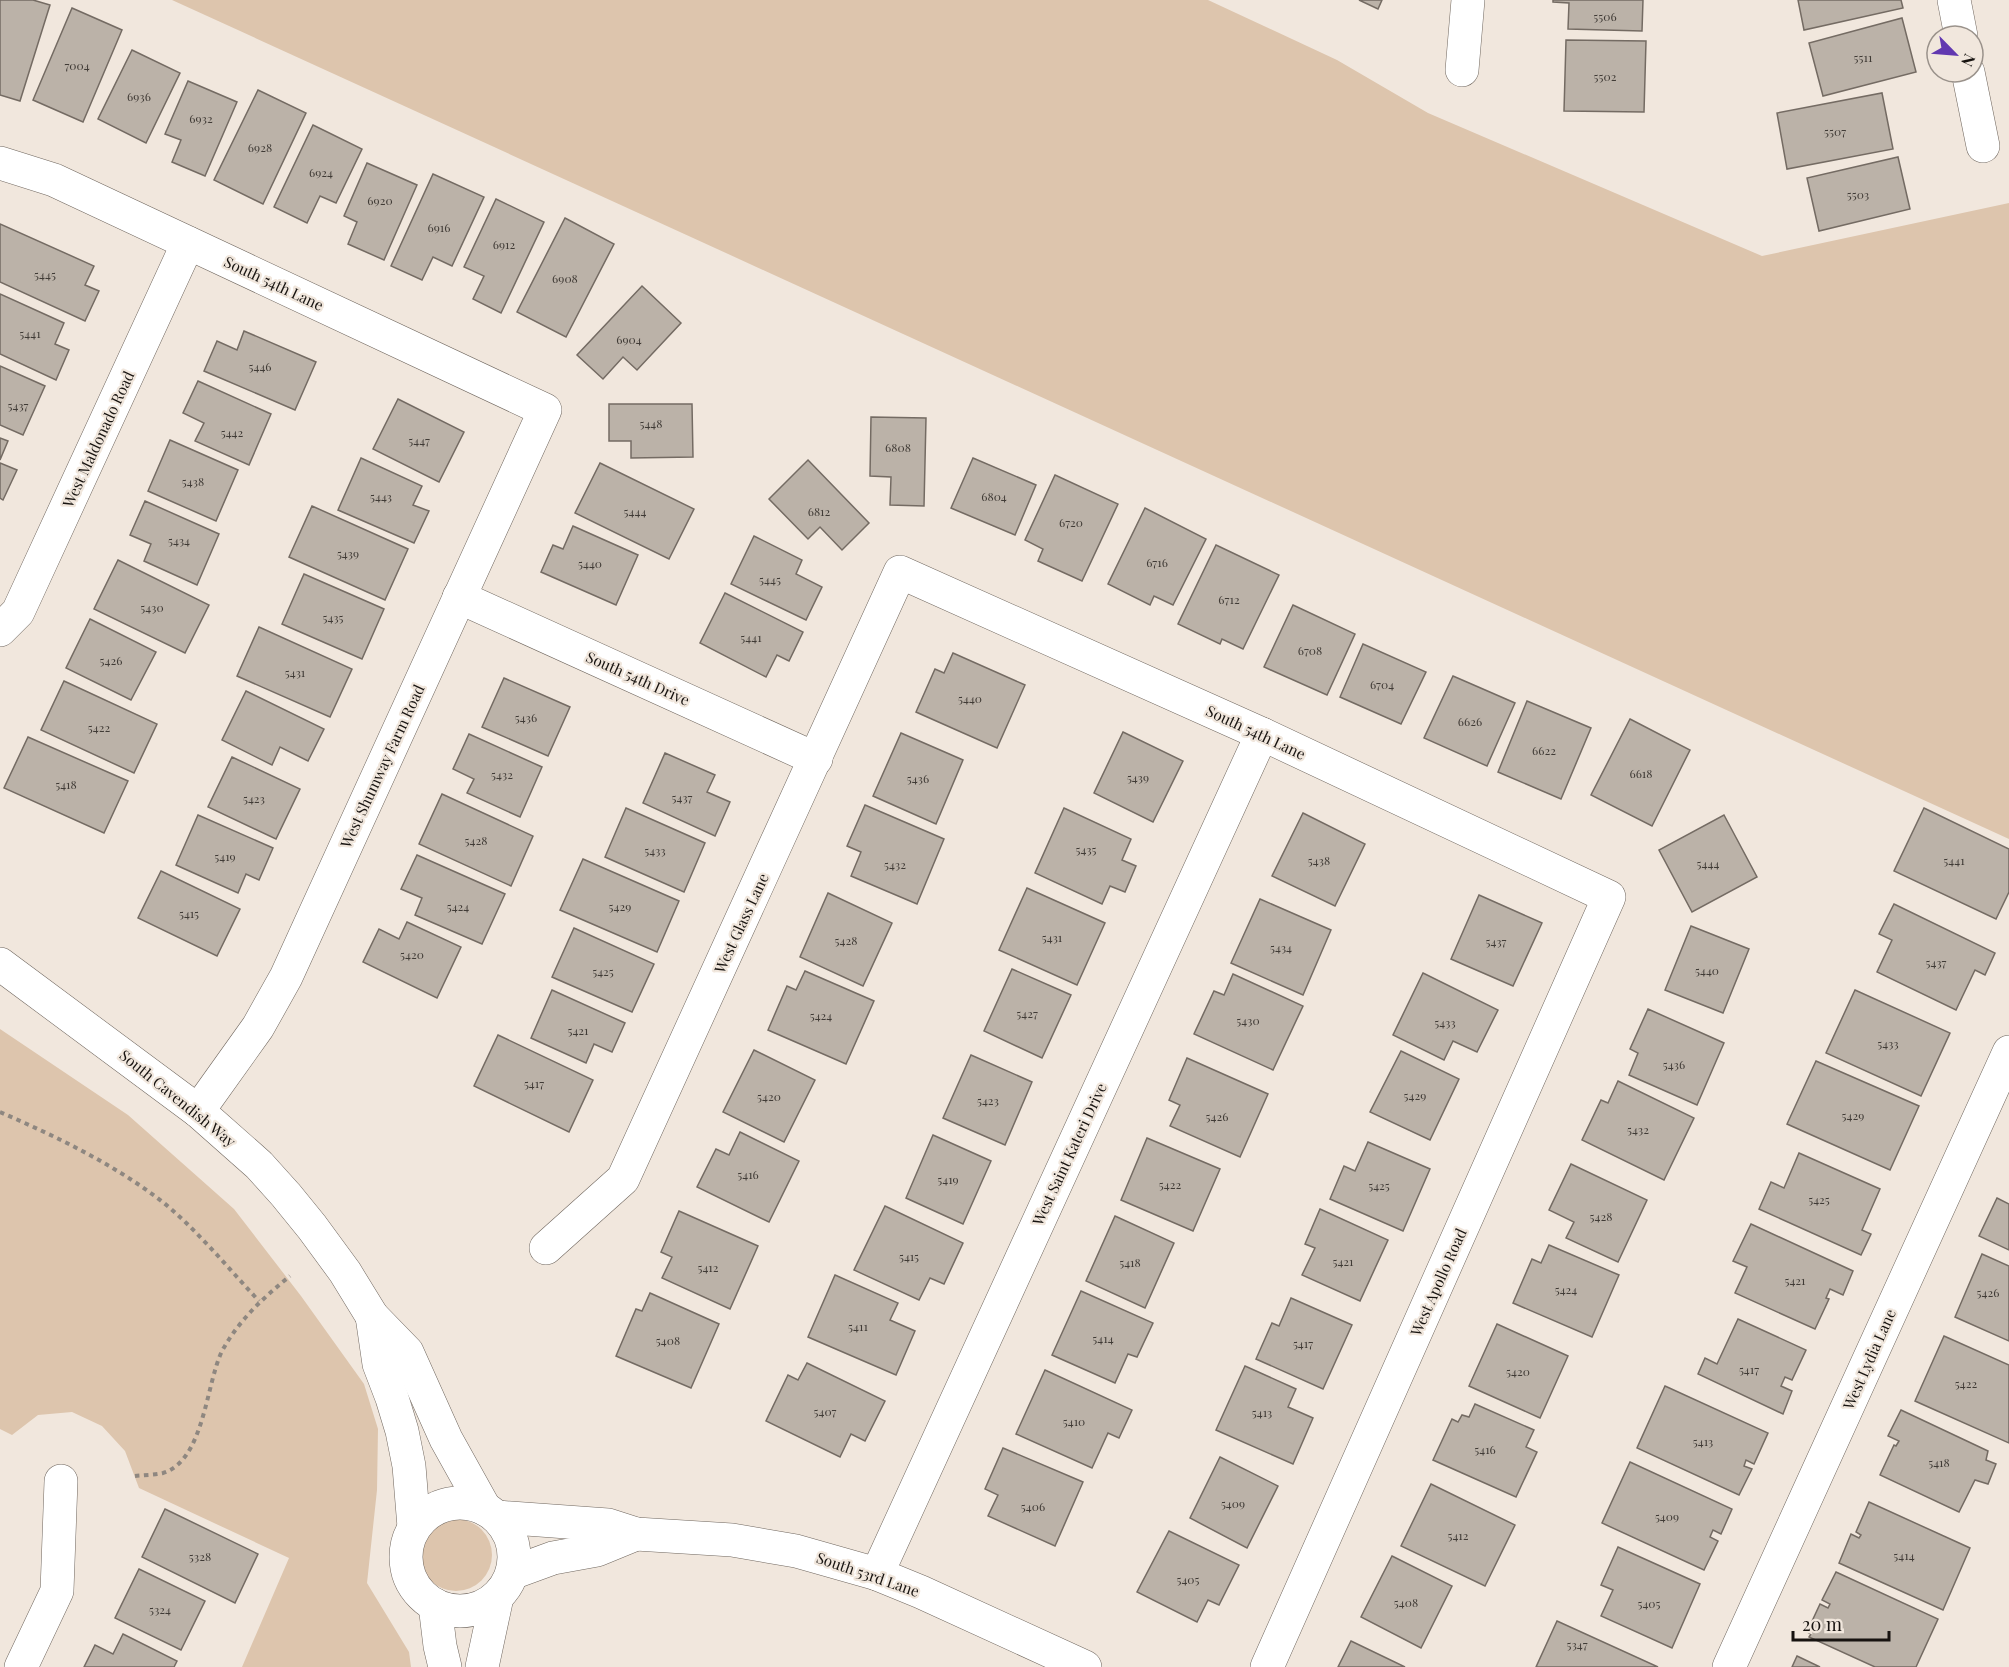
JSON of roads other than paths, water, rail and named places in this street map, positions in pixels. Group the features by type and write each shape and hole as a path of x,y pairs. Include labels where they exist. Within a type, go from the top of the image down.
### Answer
{"street":[{"path":"1462,70 1468,0"},
{"path":"1954,0 1959,24"},
{"path":"1970,84 1983,146"},
{"name":"South 54th Lane","path":"0,163 54,180 545,410"},
{"name":"West Maldonado Road","path":"0,630 18,612 188,243"},
{"name":"West Shumway Farm Road","path":"198,1111 258,1027 286,977 545,410"},
{"name":"South 54th Lane","path":"900,572 1262,734 1609,897"},
{"name":"West Glass Lane","path":"546,1248 623,1179 900,572"},
{"name":"South 54th Drive","path":"459,597 816,759"},
{"name":"West Saint Kateri Drive","path":"877,1574 1262,734"},
{"name":"West Apollo Road","path":"1267,1667 1609,897"},
{"name":"South Cavendish Way","path":"0,964 36,993 156,1078 198,1111 259,1166 286,1195 338,1264 372,1316 407,1352 446,1439 491,1513"},
{"name":"West Lydia Lane","path":"1729,1667 2009,1052"},
{"name":"South Cavendish Way","path":"372,1316 379,1364 402,1431 409,1466 414,1527"},
{"path":"21,1667 57,1591 62,1481"},
{"name":"South 53rd Lane","path":"414,1527 425,1515 438,1507 453,1503 468,1503 491,1513 608,1525 636,1534 732,1540 796,1551 877,1574 1085,1667"},
{"path":"482,1667 514,1557 513,1542 507,1529 491,1513"},
{"path":"414,1527 405,1555 407,1571 422,1597 435,1605 445,1667"},
{"name":"South 53rd Lane","path":"435,1605 450,1611 467,1611 483,1606 504,1585 552,1557 597,1550 636,1534"}]}
